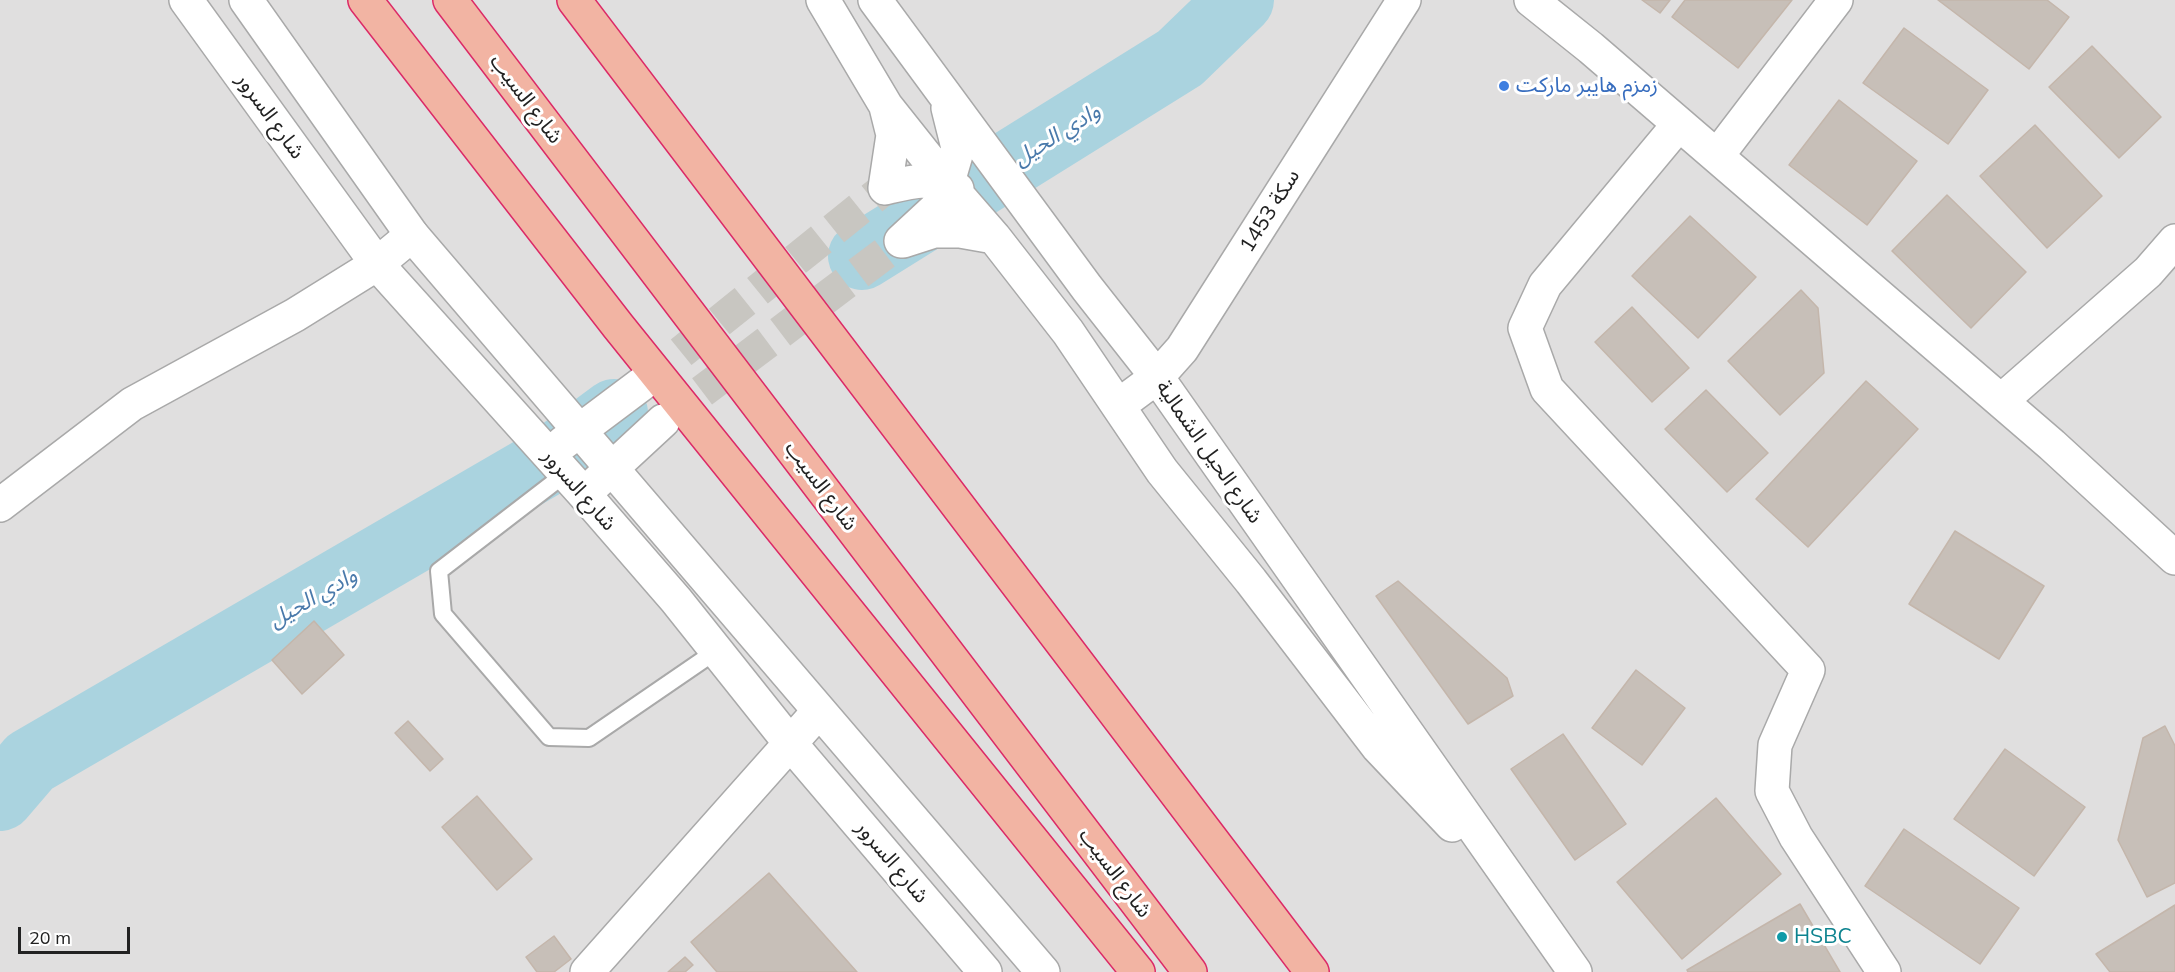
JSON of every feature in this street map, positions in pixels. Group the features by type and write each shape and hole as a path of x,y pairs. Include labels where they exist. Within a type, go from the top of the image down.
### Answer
{"highway":[{"path":"365,0 618,326 1138,972"},
{"name":"شارع السيب","path":"450,0 1190,972"},
{"path":"574,0 1312,972"}],"street":[{"name":"شارع السرور","path":"186,0 377,264 566,474 675,600 790,743 985,972"},
{"name":"شارع السرور","path":"246,0 412,235 1043,972"},
{"path":"823,0 886,106 893,135 885,188 922,180 948,184 986,206 1046,258 1087,288"},
{"name":"شارع الحيل الشمالية","path":"875,0 1087,288 1157,377 1575,972"},
{"name":"سكة 1453","path":"1118,406 1157,377 1182,349 1404,0"},
{"path":"1531,0 1717,156 2001,401 2175,558"},
{"path":"1717,156 1836,0"},
{"path":"945,97 958,148 948,184 942,203 901,241 934,231 960,231 994,237"},
{"name":"شارع الحيل الشمالية","path":"886,106 994,237 1068,332 1162,471 1251,581 1378,747 1533,911"},
{"path":"1679,124 1545,285 1525,328 1547,389 1808,670 1775,745 1772,791 1796,837 1884,972"},
{"path":"0,505 132,404 295,315 377,264 412,235"},
{"path":"2001,401 2148,272 2175,241"},
{"path":"643,383 579,430 566,474 612,468 663,421"},
{"path":"587,972 819,711"}],"lane":[{"path":"566,474 439,571 443,614 450,623 549,737 589,738 716,651"}],"shaded area":[{"path":"0,0 2175,0 2175,972 0,972"}],"building":[{"path":"1642,0 1670,0 1660,13"},
{"path":"1685,0 1792,0 1738,68 1672,17"},
{"path":"1938,0 2047,0 2069,17 2029,69"},
{"path":"1904,28 1988,90 1948,144 1863,83"},
{"path":"2092,46 2161,117 2119,158 2049,87"},
{"path":"1839,100 1917,161 1867,225 1789,165"},
{"path":"2035,125 2102,196 2047,248 1980,176"},
{"path":"1947,195 2026,272 1971,328 1892,251"},
{"path":"1690,216 1756,277 1698,338 1632,276"},
{"path":"1801,290 1818,308 1824,373 1780,415 1728,361"},
{"path":"1632,307 1689,368 1652,402 1595,342"},
{"path":"1866,381 1918,429 1808,547 1756,499"},
{"path":"1706,390 1768,453 1727,492 1665,429"},
{"path":"1955,531 2044,586 1999,659 1909,604"},
{"path":"1398,581 1507,678 1513,696 1468,724 1376,596"},
{"path":"314,621 344,655 302,694 272,660"},
{"path":"1636,670 1685,708 1642,765 1592,728"},
{"path":"408,721 443,759 430,771 395,733"},
{"path":"2165,726 2175,746 2175,883 2147,897 2118,840 2143,738"},
{"path":"1563,734 1626,824 1575,860 1511,769"},
{"path":"2005,749 2085,807 2034,876 1954,819"},
{"path":"477,796 532,859 497,890 442,827"},
{"path":"1716,798 1781,874 1682,959 1617,882"},
{"path":"1904,829 2019,908 1980,964 1865,886"},
{"path":"769,873 857,972 717,972 691,942"},
{"name":"HSBC","path":"1800,904 1840,972 1688,972 1687,970"},
{"path":"2175,905 2175,972 2110,972 2096,954"},
{"path":"554,936 571,959 554,972 537,972 526,957"},
{"path":"685,957 693,965 685,972 668,972"}],"waterway":[{"name":"وادي الحيل","path":"862,256 1180,58 1240,0"},
{"name":"وادي الحيل","path":"0,797 30,762 552,459 614,413"}],"tunnel":[{"path":"643,383 885,188"},
{"path":"663,421 901,241"}],"place":[{"name":"زمزم هايبر ماركت","path":"1504,86"},
{"name":"HSBC","path":"1782,937"}]}
